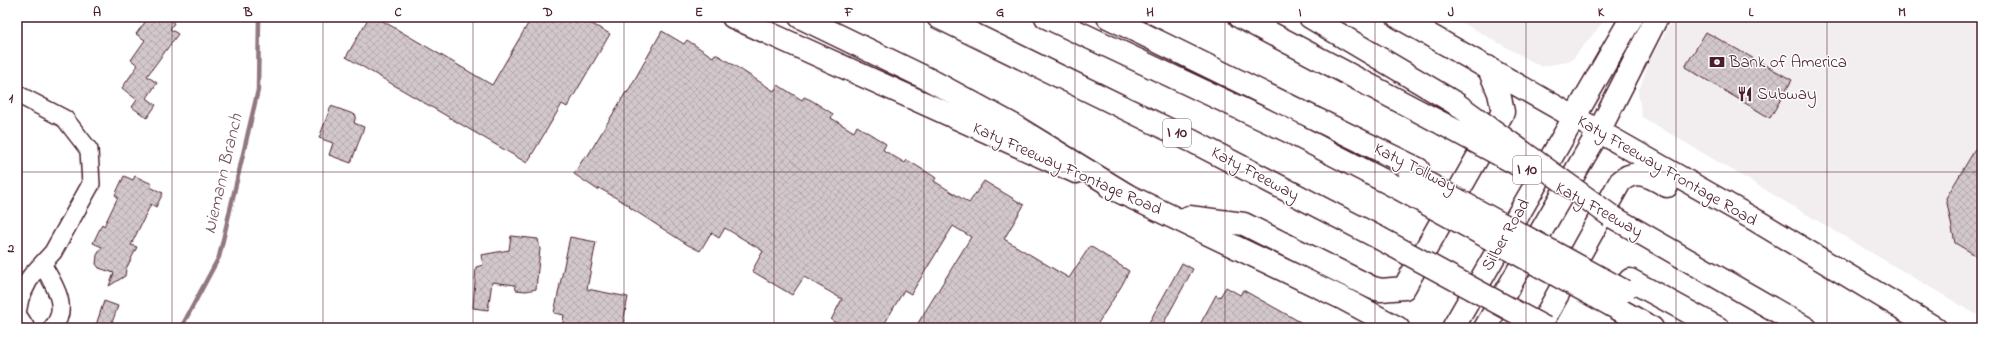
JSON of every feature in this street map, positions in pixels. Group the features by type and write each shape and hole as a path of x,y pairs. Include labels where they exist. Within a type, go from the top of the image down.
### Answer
{"main road":[{"name":"Katy Freeway Frontage Road","path":"733,17 1127,195 1342,298 1398,328"},
{"path":"800,17 930,80 1013,125 1127,195"},
{"name":"Katy Freeway","path":"938,17 1192,141 1379,238 1545,328"},
{"path":"1046,17 1279,127 1409,177 1687,328"},
{"name":"Katy Tollway","path":"1108,17 1178,51 1622,292 1718,328"},
{"name":"Katy Freeway","path":"1240,17 1443,124 1611,216 1806,328"},
{"path":"1310,17 1455,103 1611,216"},
{"name":"Katy Freeway Frontage Road","path":"1398,17 1757,221 1935,328"},
{"name":"Silber Road","path":"1453,328 1632,17"},
{"name":"Silber Road","path":"1485,328 1599,132 1657,17"},
{"path":"1168,215 1244,224 1373,288 1381,290 1404,288 1503,112 1499,93 1488,67"},
{"path":"1539,328 1620,182 1626,176 1634,174 1642,174 1651,177 1753,235 1877,293"},
{"path":"1622,292 1652,328"}],"street":[{"path":"17,94 65,119 89,150 91,184 53,252 31,276 23,293 17,313 26,328"},
{"path":"42,264 57,290 62,309 58,322 52,328"}],"shaded area":[{"path":"1452,17 1607,17 1572,60 1542,67"},
{"path":"1674,17 1982,17 1982,318 1642,117 1638,93 1650,59"}],"building":[{"path":"149,17 166,17 174,23 170,29 178,34 147,76 157,83 147,98 156,105 147,118 132,107 137,100 122,88 138,65 131,60 145,40 136,34"},
{"path":"369,17 376,17 492,85 532,17 580,17 610,34 567,107 562,104 527,163 346,57"},
{"path":"662,31 684,44 687,40 713,57 715,54 721,57 774,91 778,85 802,100 804,97 811,100 833,114 831,118 854,132 857,126 880,140 886,144 883,150 905,163 907,160 930,174 936,178 934,181 969,203 984,181 1024,205 1004,239 1069,278 1090,246 1129,271 1122,285 1095,328 915,328 971,237 953,226 911,294 904,290 882,328 845,328 831,320 842,299 804,277 792,295 752,271 763,251 725,228 719,238 711,233 700,251 688,245 629,207 630,206 599,188 598,190 574,174 585,156 587,157 626,92 627,93"},
{"path":"1706,32 1792,80 1770,118 1685,67"},
{"path":"331,106 356,115 354,123 364,127 351,163 329,155 333,143 319,138"},
{"path":"1982,138 1982,259 1955,243 1946,198"},
{"path":"124,176 133,180 135,176 152,184 150,187 163,193 156,207 151,204 131,245 137,247 126,269 125,276 109,286 114,273 99,268 96,264 97,255 102,247 93,243 102,224 104,226 118,197 115,195"},
{"path":"511,236 538,239 540,249 536,289 526,291 516,290 515,285 492,282 488,310 473,308 476,267 483,265 481,255 509,250"},
{"path":"570,237 596,242 587,289 628,297 622,328 562,328 564,315 554,313"},
{"path":"1182,263 1193,269 1161,328 1146,328"},
{"path":"1226,287 1240,295 1243,290 1311,328 1198,328 1216,295 1220,297"},
{"path":"104,301 118,306 110,328 95,328"}],"waterway":[{"name":"Niemann Branch","path":"181,328 219,257 258,90 259,17"}],"place":[{"name":"Bank of America","path":"1717,62"},
{"name":"Subway","path":"1745,94"}]}
